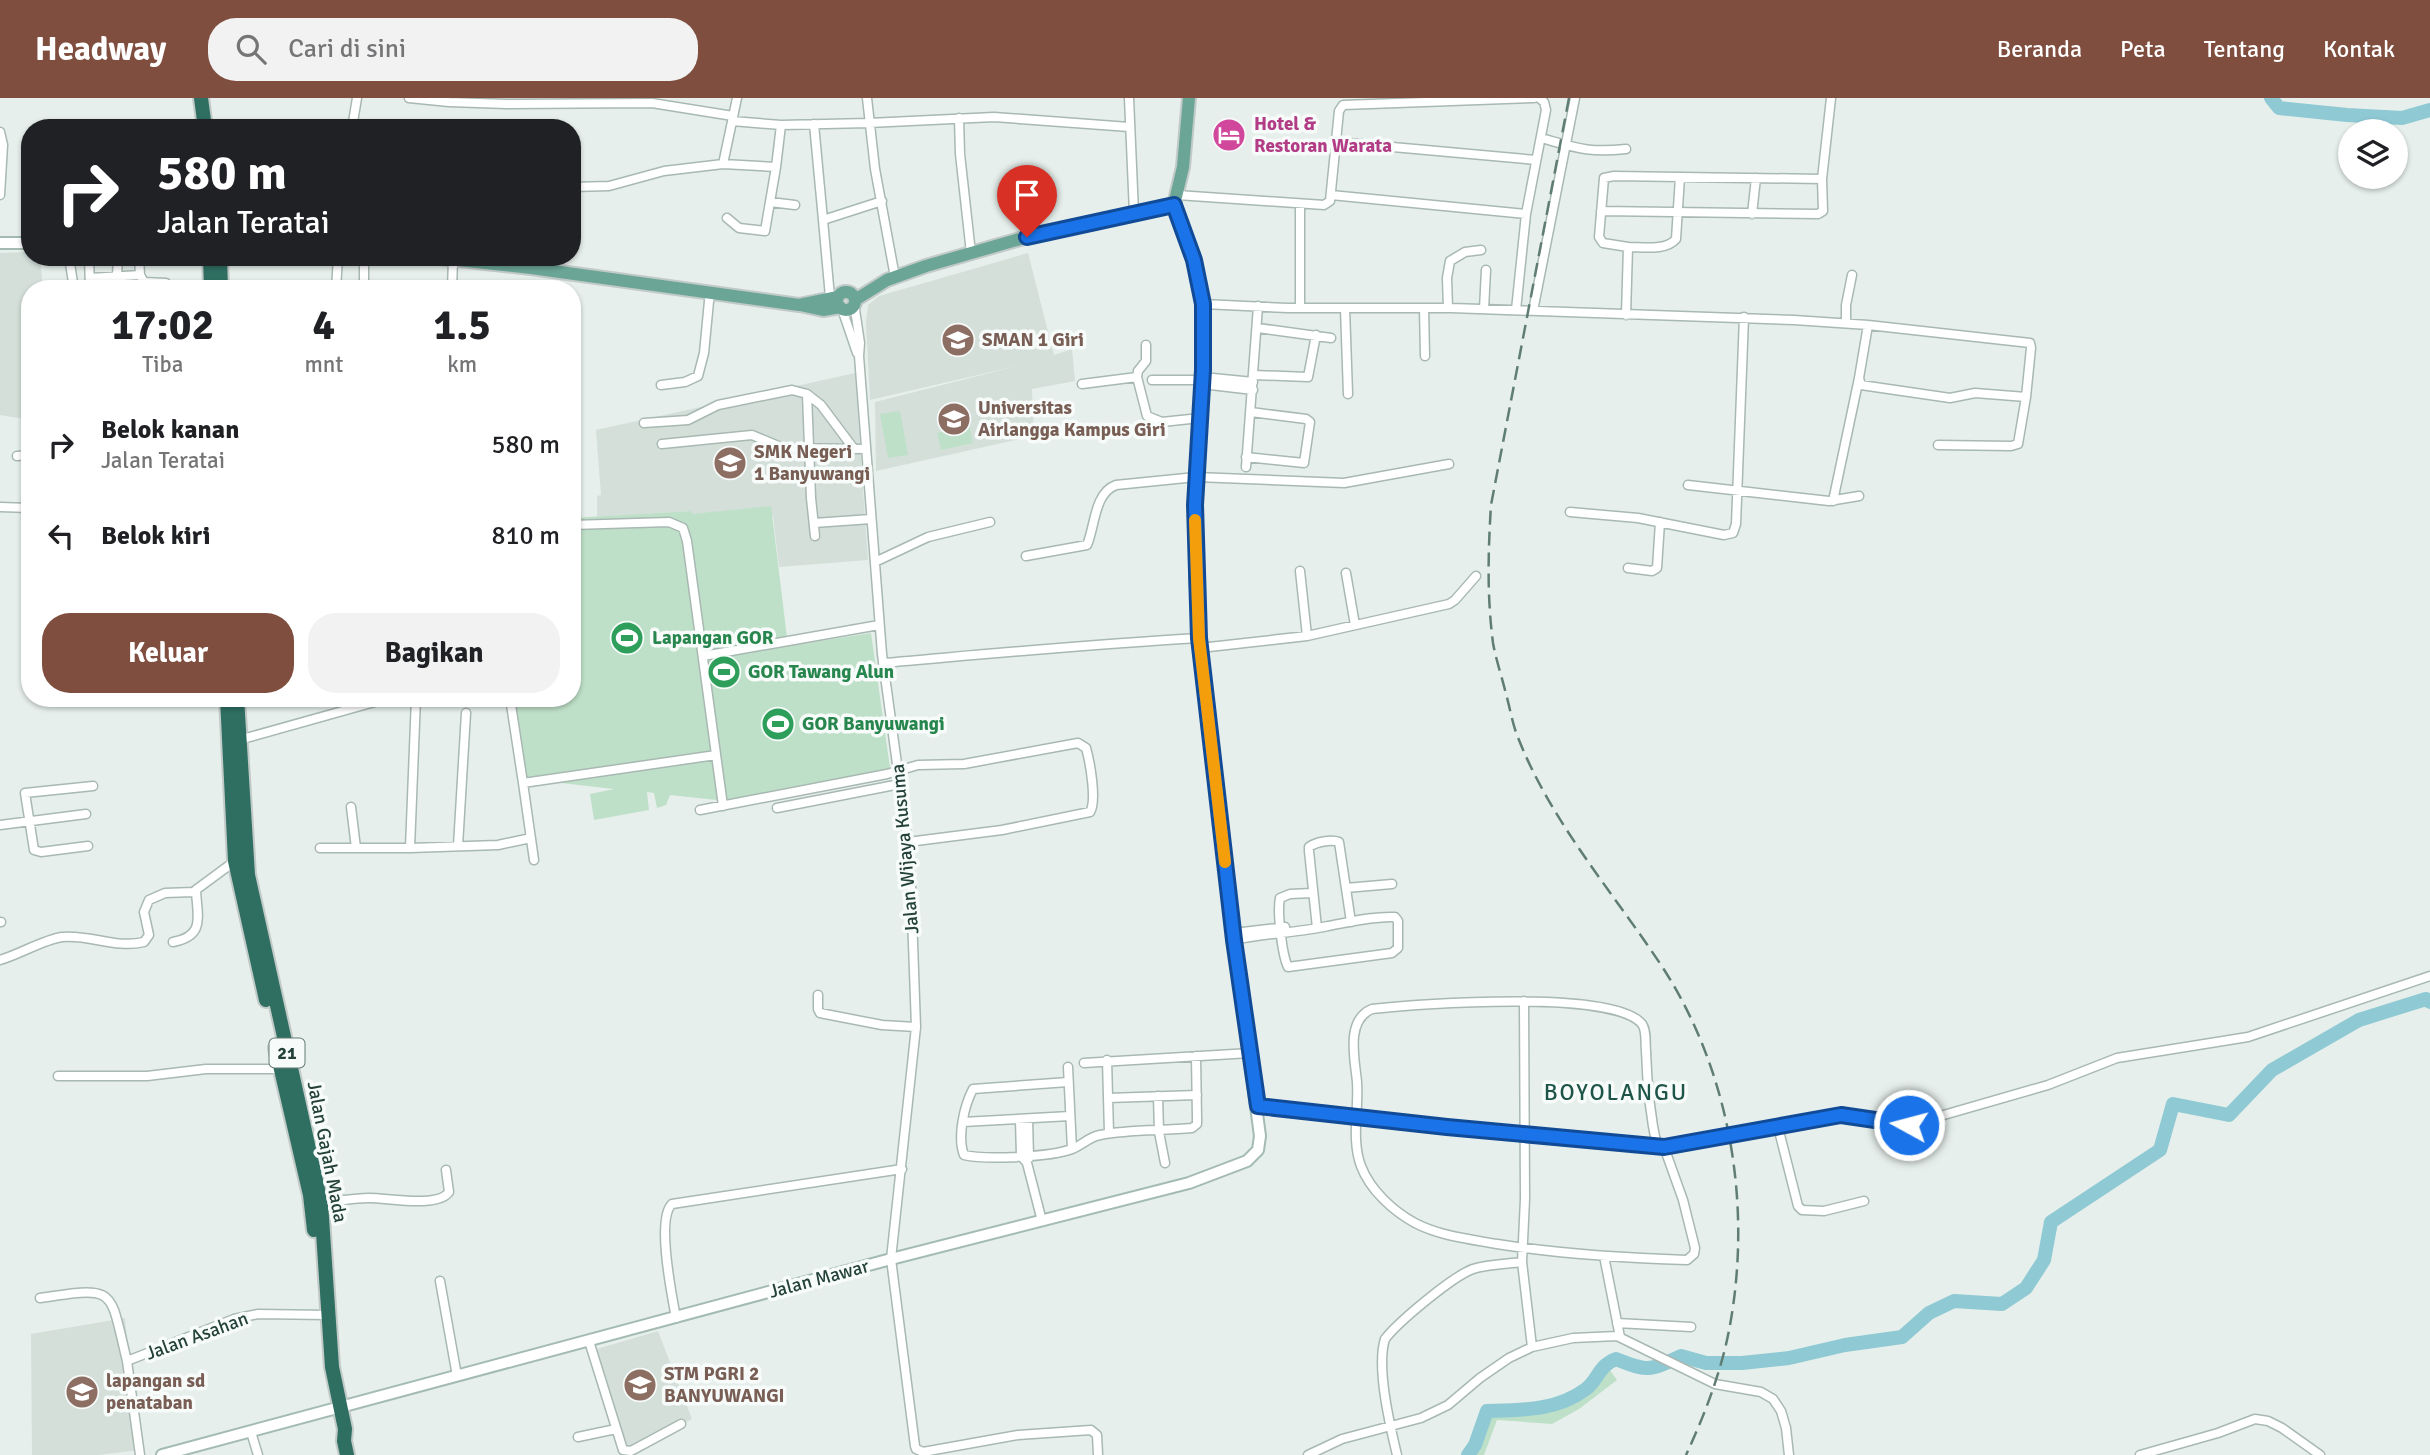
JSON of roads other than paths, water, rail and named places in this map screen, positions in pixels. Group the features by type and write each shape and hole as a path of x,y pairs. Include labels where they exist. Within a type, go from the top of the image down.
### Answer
{"highway":[{"path":"196,119 197,100"},
{"path":"197,100 202,119"},
{"name":"21","path":"228,707 234,741 234,861 313,1216 324,1315 322,1361 328,1390 345,1429 345,1448"},
{"name":"Jalan Gajah Mada","path":"236,707 234,741 248,875 321,1203 324,1315 336,1408"}],"main road":[{"path":"536,266 799,305 844,301 891,279 971,253 1176,200 1183,167 1189,98"}],"street":[{"path":"354,119 357,98"},
{"path":"409,98 507,104 652,103 782,125 958,118 1035,118 1129,127"},
{"path":"723,164 737,98"},
{"path":"867,98 891,279"},
{"path":"1129,98 1134,213"},
{"path":"1176,200 1324,205 1330,201 1339,111 1343,105 1537,98 1546,106 1526,214 1516,310"},
{"path":"1533,311 1574,98"},
{"path":"1601,211 1818,214 1823,211 1822,179 1831,98"},
{"path":"958,118 971,253"},
{"path":"814,124 823,220 859,356"},
{"path":"727,218 739,228 765,230 782,125"},
{"path":"0,132 0,195"},
{"path":"1541,138 1597,152 1626,149"},
{"path":"1337,142 1536,160"},
{"path":"581,187 609,186 664,172 723,164 776,167"},
{"path":"1680,177 1674,243 1666,246 1628,247 1600,241 1603,181 1607,177 1680,177 1822,179"},
{"path":"1752,214 1756,178"},
{"path":"1331,195 1526,214"},
{"name":"Jalan Mawar","path":"162,1455 891,1259 1189,1182 1247,1161 1260,1143 1258,1106 1234,937 1200,643 1195,577 1203,304 1194,260 1176,200"},
{"path":"823,220 882,201"},
{"path":"771,202 794,205"},
{"path":"1300,204 1300,307"},
{"path":"0,243 21,243"},
{"path":"1626,315 1628,247"},
{"path":"1448,308 1447,278 1450,261 1465,252 1481,250"},
{"path":"89,266 90,278 140,275"},
{"path":"117,276 118,266"},
{"path":"140,266 143,280"},
{"path":"1484,309 1486,270"},
{"path":"1846,323 1847,297 1852,275"},
{"path":"661,385 685,382 698,376 704,353 710,291"},
{"path":"844,301 860,343 859,356"},
{"path":"1203,304 1744,317 1846,323 2028,342 2031,348 2026,397 2020,439 2015,446 1938,445"},
{"path":"1246,467 1258,306"},
{"path":"1345,308 1348,394"},
{"path":"1424,308 1425,356"},
{"path":"1570,512 1660,522 1724,535 1733,533 1736,524 1744,317"},
{"path":"1833,501 1868,325"},
{"path":"1258,328 1331,338"},
{"path":"1152,380 1253,382 1308,377 1316,335"},
{"path":"1146,345 1146,361 1137,377 1144,412 1152,419 1162,422 1200,418"},
{"name":"Jalan Wijaya Kusuma","path":"859,356 879,625 908,842 916,1027 891,1259 901,1352 916,1449 923,1452 1018,1435 1090,1430 1097,1435 1099,1448"},
{"path":"1082,384 1137,377"},
{"path":"1859,378 1861,385 1950,398 1975,393 2026,397"},
{"path":"644,423 688,420 718,405 792,390 807,394 821,405 854,449"},
{"path":"807,394 815,537"},
{"path":"1246,457 1303,463 1309,436 1310,422 1306,419 1251,412"},
{"path":"662,444 752,435 783,448 866,449"},
{"path":"17,456 21,456"},
{"path":"1026,556 1087,545 1097,509 1110,487 1196,477 1344,483 1449,464"},
{"path":"1688,485 1833,501 1859,496"},
{"path":"0,507 21,508"},
{"path":"814,523 871,519"},
{"path":"581,525 669,522 683,528 687,541 723,806"},
{"path":"1628,568 1652,571 1657,568 1660,522"},
{"path":"875,562 928,537 990,523"},
{"path":"1300,571 1307,636"},
{"path":"1346,573 1355,625"},
{"path":"883,663 1094,644 1200,643 1307,636 1449,604 1476,576"},
{"path":"703,656 879,625"},
{"path":"234,741 358,707"},
{"path":"410,848 416,707"},
{"path":"511,707 534,860"},
{"path":"458,846 466,713"},
{"path":"700,810 918,765 964,764 1078,743 1086,748 1093,797 1093,808 1090,812 1002,830 908,842"},
{"path":"523,783 716,755"},
{"path":"777,808 900,784"},
{"path":"89,846 37,851 33,848 25,793 93,786"},
{"path":"351,807 356,848"},
{"path":"0,825 86,814"},
{"path":"320,848 505,844 531,838"},
{"path":"1316,925 1309,847 1332,841 1337,841 1340,846 1351,922"},
{"path":"0,960 61,937 83,938 116,945 144,942 149,935 144,912 146,903 165,893 196,890 234,861"},
{"path":"1346,888 1392,884"},
{"path":"173,942 188,938 196,931 196,890"},
{"path":"1234,937 1282,930 1316,925 1395,917 1398,921 1398,948 1392,953 1288,967 1285,960 1282,930 1280,898 1290,894 1312,893"},
{"path":"1258,1106 1661,1147 1841,1115 1909,1125 2048,1084 2117,1058 2248,1037 2430,976"},
{"path":"818,995 820,1013 882,1025 916,1027"},
{"path":"1524,1000 1525,1199 1522,1262 1532,1347"},
{"path":"1524,1000 1595,1007 1621,1014 1643,1025 1661,1147 1691,1228 1694,1254 1687,1261 1604,1256 1522,1248 1439,1233 1414,1222 1390,1205 1368,1181 1360,1165 1357,1146 1358,1118 1354,1038 1356,1027 1365,1013 1378,1009 1524,1000"},
{"path":"1084,1063 1250,1053"},
{"path":"1068,1082 973,1089 963,1122 961,1144 964,1154 1026,1158 1072,1149 1093,1136 1109,1133 1159,1132 1195,1127 1196,1056"},
{"path":"1107,1060 1109,1133"},
{"path":"1068,1067 1072,1149"},
{"path":"58,1076 147,1076 206,1069 281,1069"},
{"path":"1108,1098 1197,1095"},
{"path":"1158,1096 1159,1132 1165,1163"},
{"path":"963,1122 1070,1116"},
{"path":"1024,1120 1026,1158 1042,1221"},
{"path":"1778,1127 1798,1206 1802,1210 1824,1211 1864,1201"},
{"path":"676,1318 665,1231 667,1210 672,1204 902,1169"},
{"path":"321,1203 367,1198 404,1202 441,1199 449,1192 446,1170"},
{"path":"1604,1256 1620,1337"},
{"path":"1397,1455 1384,1389 1382,1349 1385,1339 1465,1272 1478,1267 1522,1262"},
{"path":"440,1281 457,1376"},
{"path":"40,1298 94,1291 104,1294 114,1310 127,1361"},
{"name":"Jalan Asahan","path":"140,1455 127,1361 234,1319 258,1314 324,1315"},
{"path":"1617,1324 1691,1326"},
{"path":"1308,1455 1342,1439 1390,1428 1421,1418 1448,1405 1490,1371 1532,1347 1593,1335 1620,1337 1715,1384 1761,1392 1773,1399 1781,1411 1786,1428 1789,1455"},
{"path":"589,1341 622,1448 627,1451 681,1424"},
{"path":"2140,1455 2218,1433 2255,1419 2268,1421 2282,1428 2320,1455"},
{"path":"578,1437 616,1429"},
{"path":"251,1432 258,1455"}],"waterway":[{"path":"2271,98 2279,108 2347,115 2402,118 2430,110"},
{"path":"1468,1455 1475,1445 1487,1411 1538,1408 1563,1402 1586,1389 1602,1369 1616,1359 1648,1368 1681,1356 1706,1363 1742,1363 1789,1358 1845,1345 1902,1337 1929,1313 1954,1301 2002,1304 2026,1288 2044,1260 2051,1222 2160,1150 2173,1104 2229,1115 2272,1070 2359,1020 2426,999 2430,1002"}],"railway":[{"path":"1569,98 1491,505 1491,626 1494,649 1514,725 1531,767 1565,826 1663,968 1686,1008 1705,1051 1730,1140 1738,1233 1730,1325 1718,1375 1686,1455"}],"place":[{"name":"Hotel & Restoran Warata","path":"1229,135"},
{"name":"SMAN 1 Giri","path":"958,340"},
{"name":"Universitas Airlangga Kampus Giri","path":"954,419"},
{"name":"SMK Negeri 1 Banyuwangi","path":"730,463"},
{"name":"Lapangan GOR","path":"627,638"},
{"name":"GOR Tawang Alun","path":"724,672"},
{"name":"GOR Banyuwangi","path":"778,724"},
{"name":"STM PGRI 2 BANYUWANGI","path":"640,1385"},
{"name":"lapangan sd penataban","path":"82,1392"}],"district":[{"name":"BOYOLANGU","path":"1616,1092"}]}
